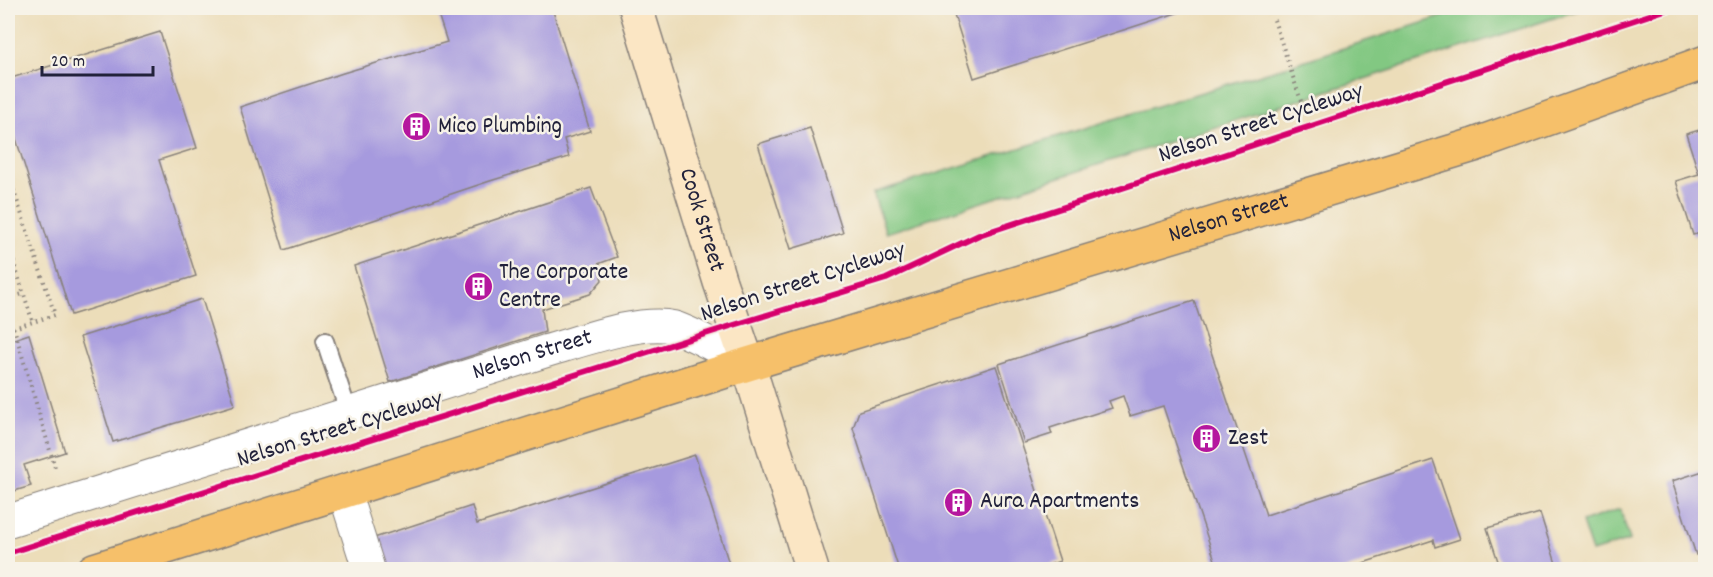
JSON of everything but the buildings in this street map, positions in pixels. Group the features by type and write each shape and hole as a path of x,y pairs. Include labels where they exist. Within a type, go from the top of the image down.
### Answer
{"main road":[{"name":"Cook Street","path":"636,8 812,570"},
{"name":"Nelson Street","path":"94,570 748,364 1465,148 1706,62"}],"street":[{"name":"Nelson Street","path":"8,521 546,351 620,330 650,326 672,327 748,364"},
{"path":"344,491 369,570"}],"lane":[{"path":"325,341 349,414"}],"path":[{"path":"1274,20 1304,110"},
{"path":"8,173 55,315 14,328 66,503"},
{"path":"8,244 33,323"},
{"path":"8,298 23,294"}],"green space":[{"path":"1469,8 1585,8 886,233 873,193"},
{"path":"1620,509 1630,540 1592,552 1582,522"}],"cycle path":[{"name":"Nelson Street Cycleway","path":"8,553 886,279 979,235 1671,8"}],"place":[{"name":"Mico Plumbing","path":"417,127"},
{"name":"The Corporate Centre","path":"478,287"},
{"name":"Zest","path":"1207,439"},
{"name":"Aura Apartments","path":"959,502"}]}
